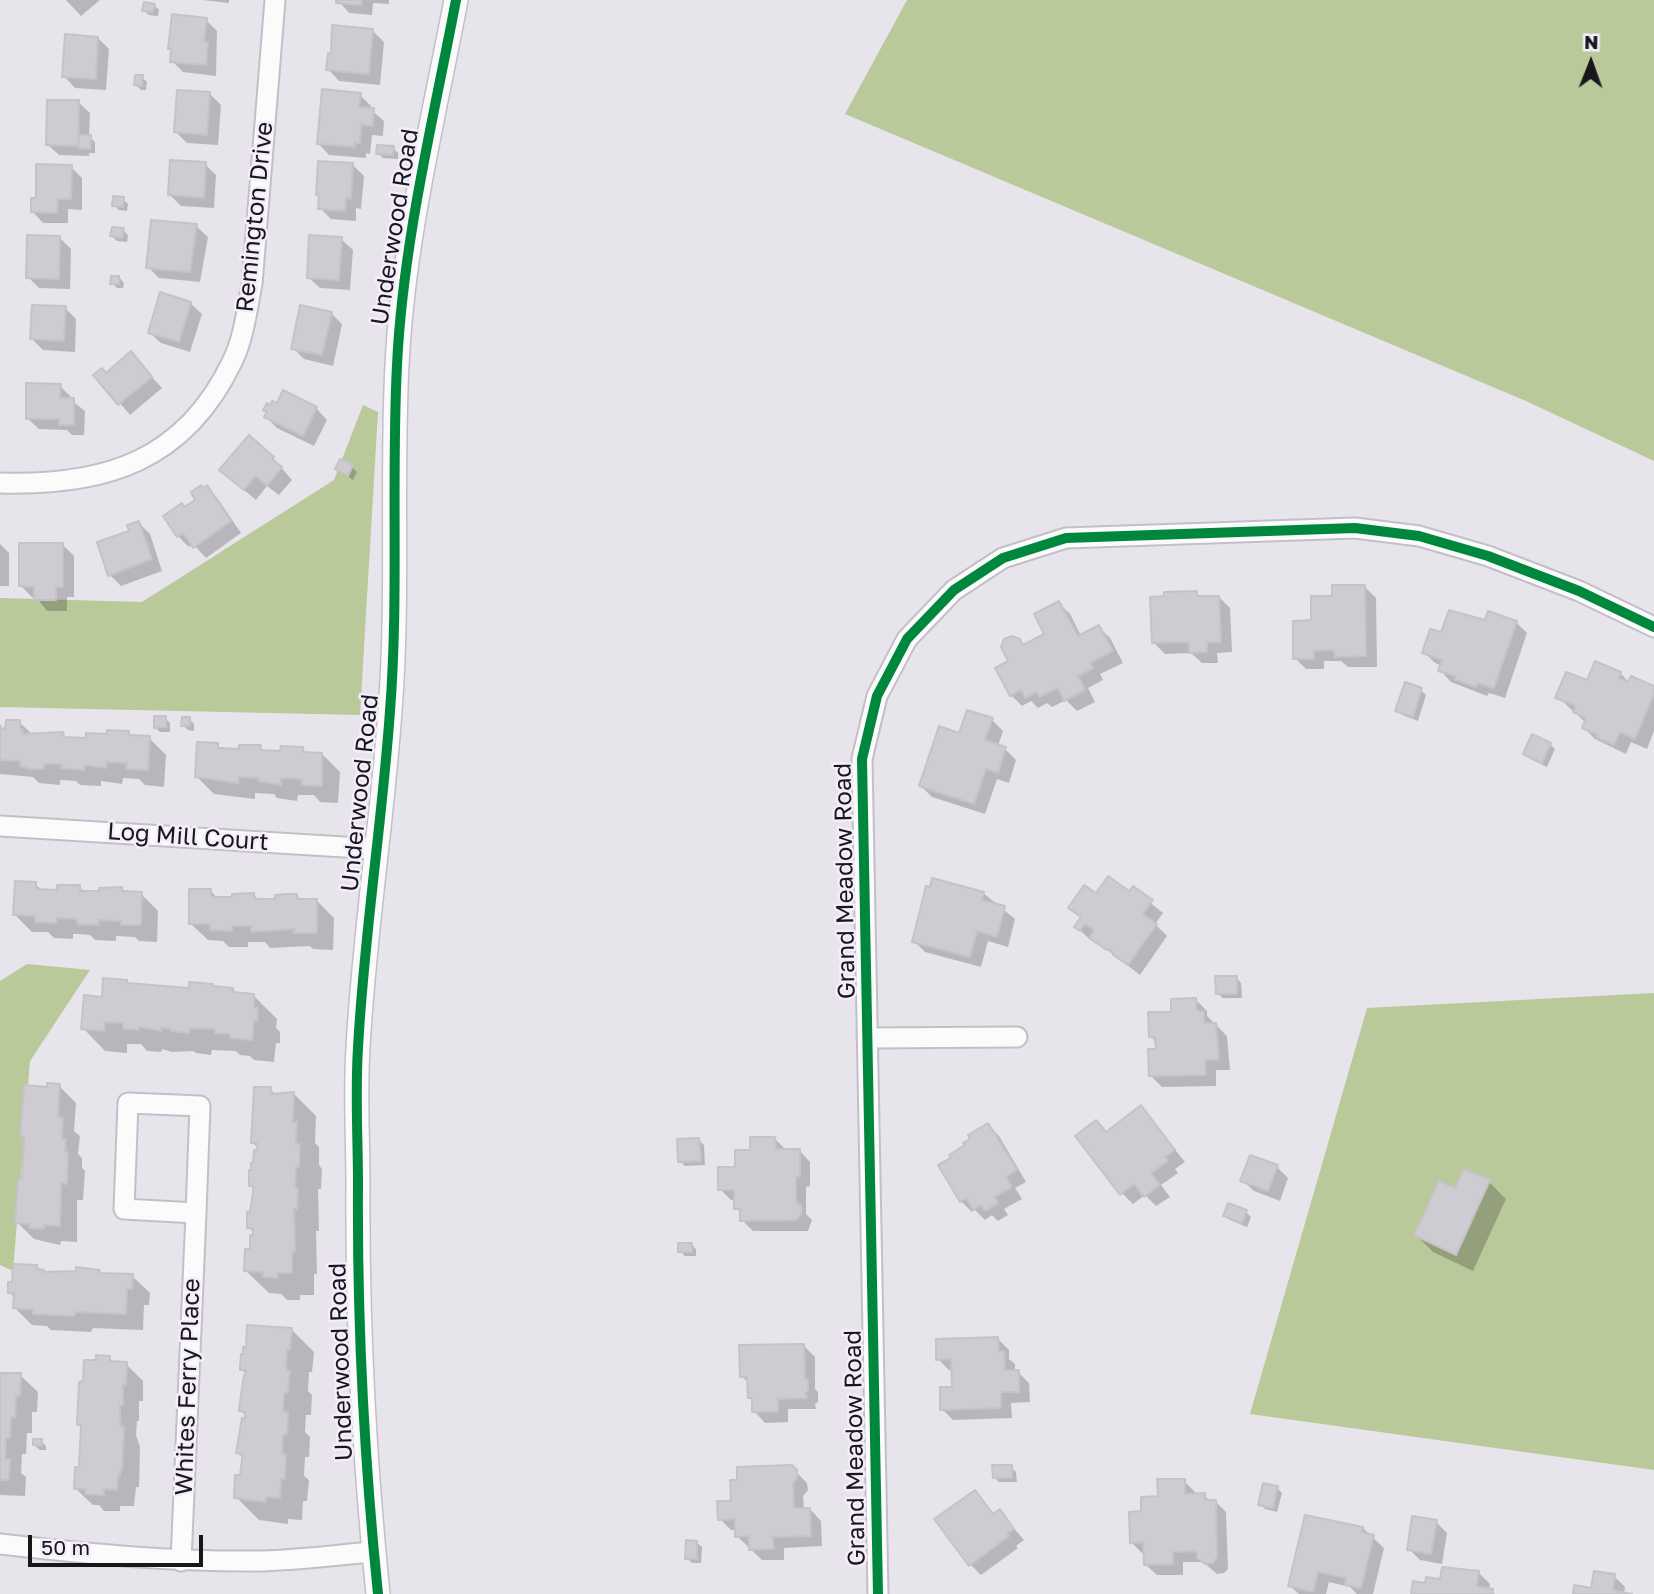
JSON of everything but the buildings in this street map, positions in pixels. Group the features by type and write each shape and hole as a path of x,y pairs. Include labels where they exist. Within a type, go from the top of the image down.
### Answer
{"street":[{"name":"Remington Drive","path":"0,483 40,484 85,479 126,466 162,449 186,428 211,398 233,361 245,323 252,284 275,0"},
{"name":"Underwood Road","path":"378,1594 360,1368 358,1052 366,935 377,849 393,672 397,365 402,300 412,231 456,0"},
{"name":"Grand Meadow Road","path":"878,1594 862,760 877,696 908,639 954,590 1003,558 1066,538 1355,528 1419,536 1488,556 1579,591 1654,627"},
{"name":"Log Mill Court","path":"0,827 377,849"},
{"path":"867,1038 1017,1037"},
{"name":"Whites Ferry Place","path":"181,1561 196,1213 200,1106 128,1103 124,1209 196,1213"},
{"path":"0,1544 181,1561 264,1561 373,1552"}],"green space":[{"path":"907,0 1654,0 1654,461 1526,401 845,114"},
{"path":"363,405 378,412 360,715 0,707 0,598 142,602 334,480"},
{"path":"27,964 90,970 30,1061 13,1271 0,1265 0,981"},
{"path":"1654,993 1654,1470 1250,1414 1367,1008"}],"cycle path":[{"path":"378,1594 365,1440 360,1338 357,1065 364,964 387,753 393,668 395,408 400,319 412,227 456,0"},
{"path":"878,1594 862,759 877,696 907,639 954,590 1003,558 1066,538 1355,528 1419,536 1488,556 1579,591 1654,627"}]}
